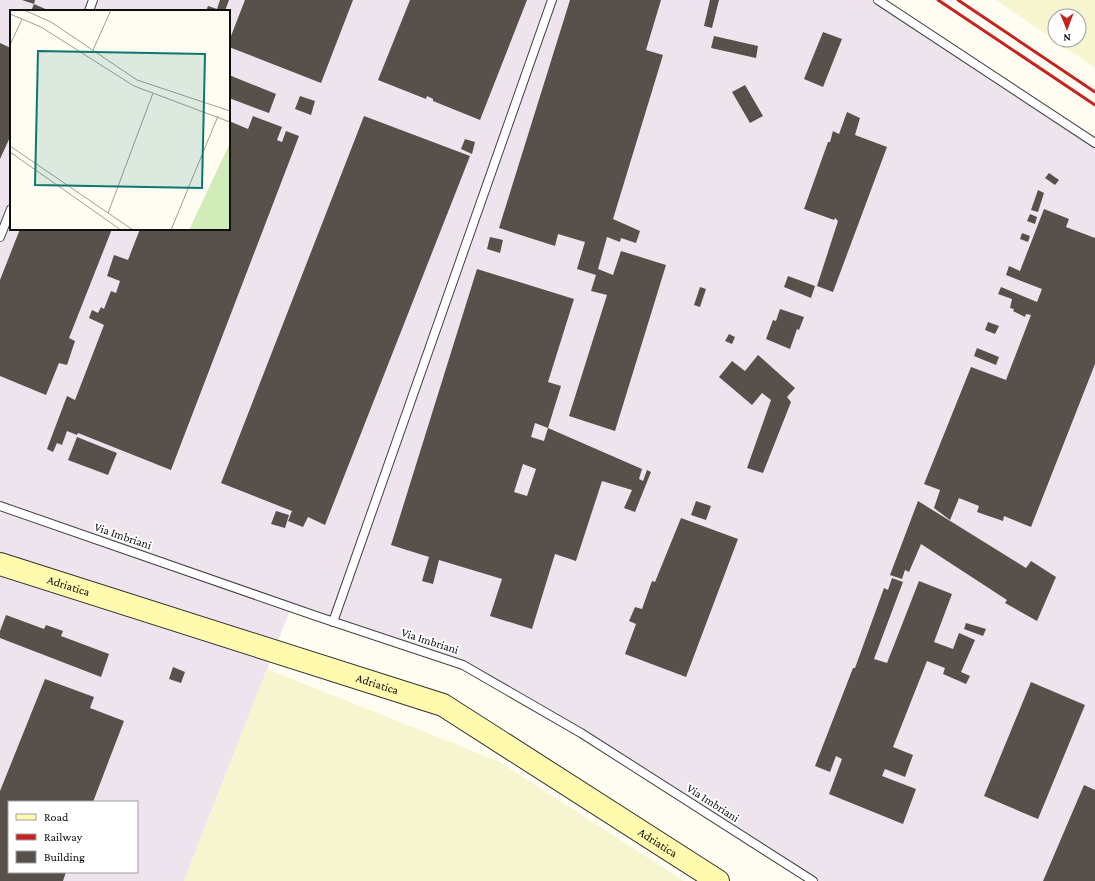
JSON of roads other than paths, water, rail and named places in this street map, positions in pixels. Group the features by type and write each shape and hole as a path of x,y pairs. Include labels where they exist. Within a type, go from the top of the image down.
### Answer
{"main road":[{"name":"Adriatica","path":"0,564 442,705 718,881"}],"lane":[{"path":"89,10 93,0"},
{"path":"333,622 552,0"},
{"path":"878,0 1095,143"},
{"path":"0,237 10,212"},
{"name":"Via Imbriani","path":"0,506 333,622 463,665 581,732 813,881"}],"railway":[{"path":"938,0 1095,105"},
{"path":"958,0 1095,92"}]}
